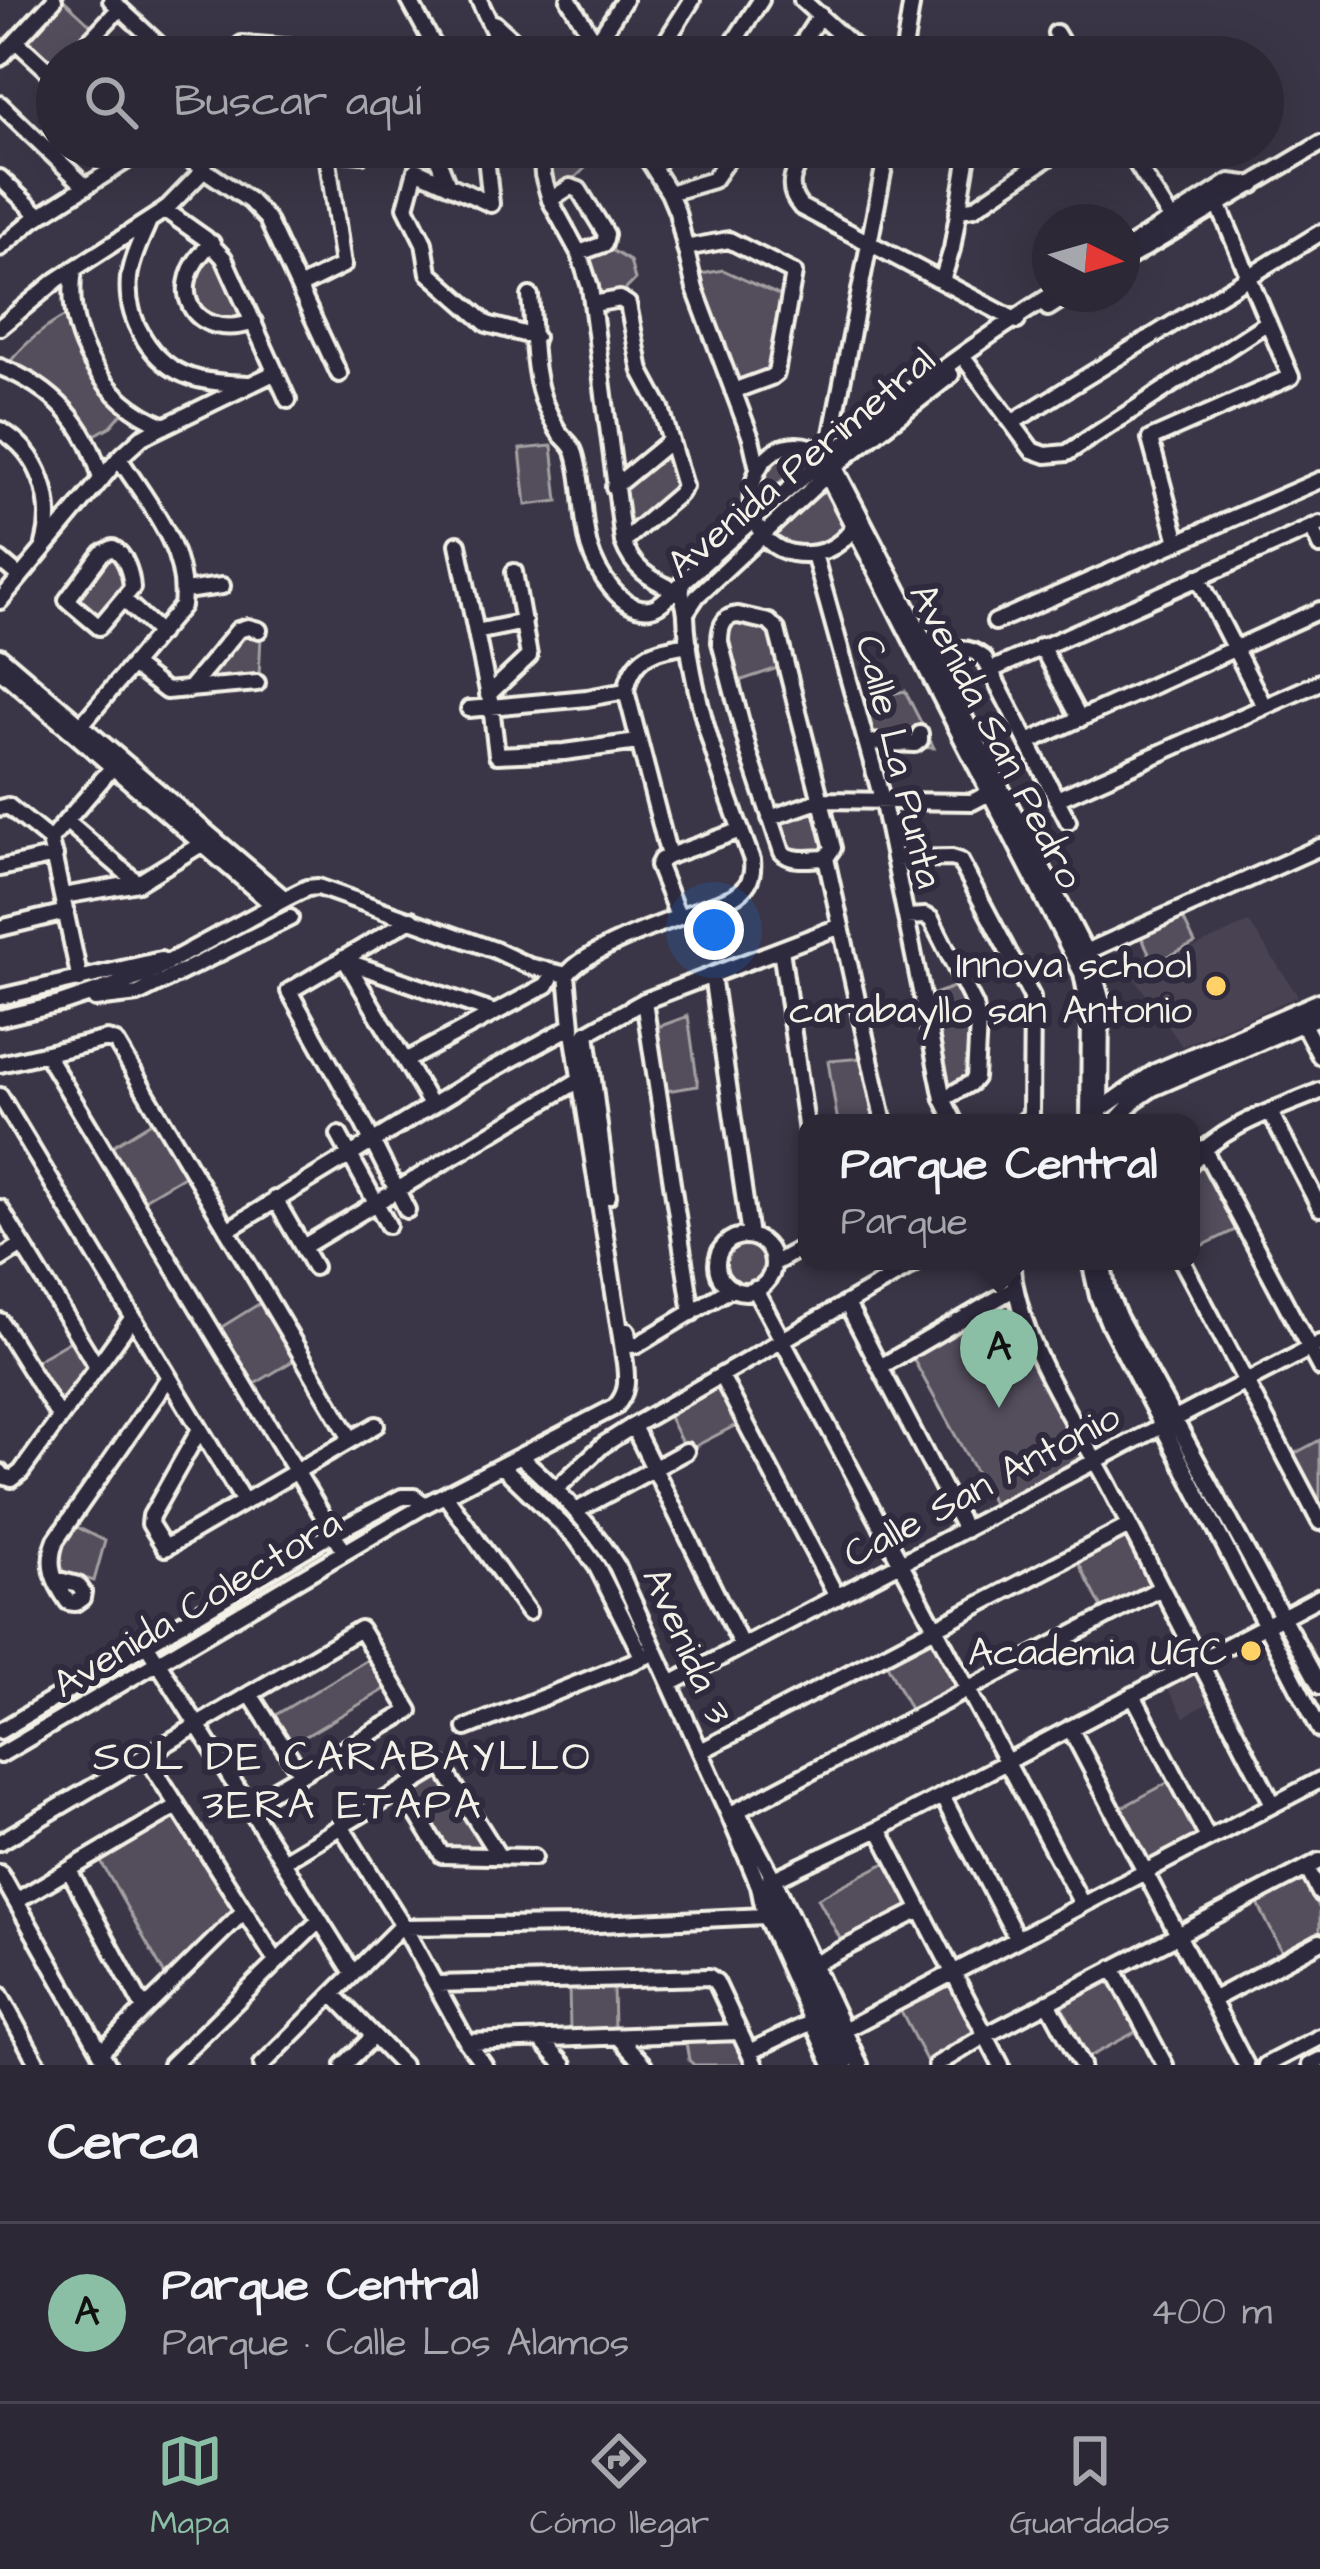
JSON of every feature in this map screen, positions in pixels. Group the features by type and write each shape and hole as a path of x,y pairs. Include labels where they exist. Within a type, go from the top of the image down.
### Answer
{"street":[{"path":"0,58 54,0"},
{"path":"409,0 429,36"},
{"path":"569,0 591,36"},
{"path":"604,36 624,0"},
{"path":"669,36 692,0"},
{"path":"737,36 760,0"},
{"path":"802,0 842,36"},
{"path":"906,36 912,0"},
{"path":"91,36 116,4 142,36"},
{"path":"481,5 496,36"},
{"path":"481,5 508,36"},
{"path":"806,36 820,15"},
{"path":"16,41 36,59"},
{"path":"0,104 36,139"},
{"path":"1284,166 1320,144"},
{"path":"66,168 86,187"},
{"path":"0,248 110,168"},
{"path":"201,168 260,209 339,374"},
{"path":"299,287 343,265 329,168"},
{"path":"442,168 448,185"},
{"path":"487,168 490,204 416,170 406,207 424,243 429,273 487,324 535,337"},
{"path":"530,296 543,401 560,434 573,446 589,547 619,598 650,608 679,586 643,574 623,542 593,304 579,253 550,200 542,168"},
{"path":"654,168 669,193 695,289 751,438 758,469"},
{"path":"669,193 713,180 721,168"},
{"path":"797,168 792,176 793,197 806,212 1017,322"},
{"path":"751,438 779,449 804,445 828,464 883,168"},
{"path":"942,281 966,168"},
{"path":"958,210 974,208 1035,168"},
{"path":"1139,168 1171,219"},
{"path":"1140,252 1281,168"},
{"path":"0,303 6,322 74,268 165,210 204,170"},
{"path":"0,178 40,216"},
{"path":"1140,239 1230,182 1254,185"},
{"path":"550,200 570,187 579,190 606,233 604,244 579,253"},
{"path":"1178,542 1150,439 1290,379 1291,373 1220,206"},
{"path":"165,210 212,244 230,267 288,400"},
{"path":"148,223 129,278 131,308 142,337 161,360 188,376 251,384"},
{"path":"1013,422 1320,232"},
{"path":"685,248 728,240 794,273 776,373 733,391"},
{"path":"212,244 188,273 188,300 204,320 217,326 254,322"},
{"path":"74,268 73,310 89,359 121,400 140,416 165,426"},
{"path":"593,304 620,299 628,304 640,367 661,408 683,481 683,490 623,542"},
{"name":"Avenida Perimetral","path":"687,611 679,586 754,517 1032,311"},
{"name":"Avenida Perimetral","path":"687,611 697,596 765,536 860,429 1036,312"},
{"path":"968,362 1031,450 1046,455 1066,453 1268,322"},
{"path":"0,367 28,379 68,411 95,455 101,480"},
{"path":"0,601 119,458 142,437 276,372"},
{"path":"838,413 844,427 860,429"},
{"path":"0,430 12,436 32,459 45,488 50,518 43,549"},
{"path":"614,487 670,441"},
{"path":"779,449 758,469 751,488 754,517 765,536 783,550 814,554 837,545 856,522"},
{"path":"82,724 182,606 184,591 174,546 119,458"},
{"name":"Avenida San Pedro","path":"828,464 1088,972"},
{"path":"994,622 1320,480"},
{"name":"Avenida San Pedro","path":"856,522 934,661 995,790 1086,952 1095,999 1095,1114"},
{"path":"991,670 1316,526 1320,546"},
{"path":"458,544 490,701 495,750 500,756 638,742"},
{"path":"113,548 132,578 132,588 123,599 99,627 67,600 102,553 113,548"},
{"name":"Calle La Punta","path":"814,554 882,799 943,1099 950,1114"},
{"path":"0,560 20,577"},
{"path":"490,701 529,656 514,572"},
{"path":"405,1061 547,985 584,959 744,891 752,860 718,764 688,644 687,611 649,600 643,574"},
{"path":"1198,577 1264,706"},
{"path":"184,591 222,586"},
{"path":"123,599 160,633"},
{"path":"1028,742 1320,610"},
{"path":"826,858 786,857 730,687 720,642 725,620 738,615 775,627 833,848 826,858 882,1114"},
{"path":"476,632 524,622"},
{"path":"188,690 238,630 259,630"},
{"path":"669,856 626,691 639,660 661,649 688,644"},
{"path":"1041,646 1080,719"},
{"path":"934,661 961,647 984,658 1068,821"},
{"path":"0,656 82,724 117,762"},
{"path":"133,665 166,691 257,682"},
{"path":"0,670 117,762 279,902"},
{"path":"1057,799 1320,682"},
{"path":"469,709 490,701 587,698 626,691"},
{"path":"866,742 904,743"},
{"path":"0,868 52,848 66,821 117,762"},
{"path":"770,818 821,800 972,802 995,790"},
{"path":"2,805 52,848 80,980"},
{"path":"66,821 138,883"},
{"path":"676,911 658,866 661,860 740,830"},
{"path":"63,896 138,883 207,840"},
{"path":"1086,952 1320,847"},
{"path":"894,860 960,861 1031,994 1031,1114"},
{"path":"0,1018 143,976 279,902 319,887 560,974"},
{"path":"0,928 66,912"},
{"path":"906,917 931,919 975,1006 975,1078 943,1099"},
{"path":"60,1004 138,994 290,918"},
{"path":"407,1210 289,991 411,919"},
{"path":"732,1288 637,1346 629,1344 586,1038 591,1028 644,1001 841,926"},
{"path":"781,949 804,1114"},
{"path":"0,997 178,956"},
{"path":"346,961 495,1012"},
{"path":"346,961 431,1105"},
{"name":"Avenida Colectora","path":"0,1755 344,1551 614,1407 624,1397 627,1382 581,1079 560,974"},
{"path":"712,976 749,1236"},
{"path":"644,1001 692,1313"},
{"path":"1100,1114 1155,1072 1320,1001"},
{"path":"1122,1114 1154,1088 1320,1016"},
{"path":"1303,1024 1320,1056"},
{"path":"226,1229 572,1026"},
{"path":"0,1064 107,1039 116,1042 351,1439"},
{"path":"46,1054 344,1551"},
{"path":"303,1246 581,1079"},
{"path":"1200,1152 1221,1135 1320,1091"},
{"path":"0,1096 244,1502"},
{"path":"1270,1112 1320,1208"},
{"path":"339,1135 388,1226"},
{"path":"1203,1148 1315,1346 1320,1368"},
{"path":"275,1199 314,1268"},
{"path":"0,1208 97,1367"},
{"path":"773,1264 767,1247 749,1236 729,1241 718,1256 720,1275 732,1288 744,1291 766,1282 773,1264 798,1250"},
{"path":"0,1259 22,1245"},
{"path":"556,1489 603,1445 633,1426 905,1270"},
{"path":"1012,1270 1031,1345 1273,1804"},
{"path":"1092,1270 1108,1321 1320,1686"},
{"path":"1104,1270 1118,1316 1320,1730"},
{"path":"1187,1270 1320,1522"},
{"path":"755,1289 1082,1904"},
{"path":"880,1366 1014,1289"},
{"path":"847,1304 964,1530"},
{"path":"0,1472 7,1479 17,1478 133,1317"},
{"path":"0,1321 60,1418"},
{"name":"Calle San Antonio","path":"672,1683 1315,1346"},
{"path":"55,1579 50,1560 56,1540 169,1376"},
{"path":"721,1376 837,1597"},
{"path":"200,1429 151,1516 150,1524 169,1547 376,1425"},
{"path":"633,1426 742,1646"},
{"path":"576,1511 686,1451"},
{"name":"Avenida 3","path":"521,1457 597,1534 617,1566 650,1655 672,1683 845,2065"},
{"path":"466,1728 650,1655 576,1538 502,1466"},
{"path":"445,1495 528,1612"},
{"name":"Avenida Colectora","path":"0,1731 333,1533 402,1497 414,1497 425,1505"},
{"path":"701,1751 1130,1526"},
{"path":"733,1813 1161,1588"},
{"path":"860,2065 814,1964 766,1883 879,1829 1320,1597"},
{"path":"0,1842 360,1629 410,1711 248,1805"},
{"path":"146,1645 353,1973"},
{"path":"250,1694 301,1774"},
{"path":"1133,1695 1208,1838"},
{"path":"1070,1728 1246,2065"},
{"path":"146,1756 276,1961"},
{"path":"283,1861 442,1766 498,1855"},
{"path":"844,2030 1320,1780"},
{"path":"402,1790 442,1855 534,1857"},
{"path":"942,1796 1017,1939"},
{"path":"16,1901 177,1806"},
{"path":"341,1826 484,2065"},
{"path":"879,1829 1001,2065"},
{"path":"935,2065 1313,1864 1320,1893"},
{"path":"69,1870 144,2009"},
{"path":"0,1873 104,2058 144,2009 244,1911"},
{"name":"Avenida 3","path":"766,1883 765,1916 832,2065"},
{"path":"814,1964 920,1910"},
{"path":"269,2062 404,1927 765,1916"},
{"path":"171,2065 320,1920"},
{"path":"1212,2000 1320,1942"},
{"path":"1113,1968 1165,2065"},
{"path":"436,1984 710,1977 752,2059 812,2023"},
{"path":"333,1994 402,2065"},
{"path":"0,1995 38,2065"},
{"path":"1048,2002 1082,2065"},
{"path":"467,2042 740,2032"},
{"path":"344,2065 374,2036"},
{"path":"618,2037 644,2065"},
{"path":"1266,2065 1320,2037"},
{"path":"540,2039 564,2065"},
{"path":"1310,2065 1320,2060"}],"shaded area":[{"path":"64,0 93,27 85,36 36,36 36,49 27,41"},
{"path":"547,168 585,168 552,192"},
{"path":"608,248 630,261 635,280 622,293 597,298 586,257"},
{"path":"212,253 223,265 246,318 219,320 199,305 193,274"},
{"path":"723,270 785,298 772,371 739,384 696,275"},
{"path":"69,314 88,367 125,410 93,436 56,393 9,363 36,336"},
{"path":"552,446 558,501 526,505 520,449"},
{"path":"816,449 757,503 762,477 773,461"},
{"path":"667,452 677,487 627,531 622,490"},
{"path":"827,485 848,526 840,534 812,547 793,545 773,535"},
{"path":"108,553 117,555 128,588 99,623 70,599"},
{"path":"735,619 771,628 781,667 733,683 725,642"},
{"path":"243,633 261,636 259,676 201,683"},
{"path":"905,691 934,748 872,746 858,701"},
{"path":"818,806 826,852 789,852 774,818"},
{"path":"1181,914 1195,943 1154,963 1140,934"},
{"name":"Innova school carabayllo san Antonio","path":"1249,922 1298,996 1182,1046 1133,976"},
{"path":"956,986 969,1011 970,1078 947,1092 929,996"},
{"path":"688,1016 698,1086 666,1091 655,1028"},
{"path":"863,1058 875,1114 837,1114 828,1061"},
{"path":"153,1121 185,1175 141,1201 109,1148"},
{"path":"1200,1160 1237,1229 1200,1247"},
{"path":"745,1239 762,1246 769,1263 762,1280 745,1287 728,1280 721,1263 728,1246"},
{"path":"1011,1298 1029,1352 1086,1460 996,1509 911,1355"},
{"path":"262,1302 296,1359 253,1385 220,1328"},
{"path":"72,1340 89,1369 62,1408 34,1362"},
{"path":"717,1387 736,1425 686,1451 667,1413"},
{"path":"1320,1440 1320,1498 1316,1500 1292,1455"},
{"path":"73,1525 105,1541 94,1581 60,1571 59,1549"},
{"path":"1125,1534 1154,1588 1105,1614 1077,1560"},
{"path":"933,1633 961,1687 912,1713 884,1659"},
{"path":"372,1657 389,1687 289,1746 272,1717"},
{"path":"1193,1671 1210,1702 1184,1717 1166,1685"},
{"path":"441,1776 483,1843 480,1848 444,1846 412,1794"},
{"path":"1169,1782 1198,1836 1149,1862 1121,1808"},
{"path":"175,1815 237,1909 166,1977 100,1860"},
{"path":"887,1862 910,1906 842,1942 818,1898"},
{"path":"1304,1878 1320,1909 1320,1935 1283,1954 1257,1902"},
{"path":"1109,1977 1137,2031 1089,2057 1060,2003"},
{"path":"950,1981 978,2035 927,2062 899,2008"},
{"path":"613,1984 614,2029 570,2030 569,1986"},
{"path":"734,2039 747,2065 694,2065 689,2060 686,2043"}],"place":[{"name":"Innova school carabayllo san Antonio","path":"1216,986"},
{"name":"Parque Central","path":"999,1408"},
{"name":"Academia UGC","path":"1251,1651"}],"district":[{"name":"SOL DE CARABAYLLO 3ERA ETAPA","path":"343,1779"}]}
